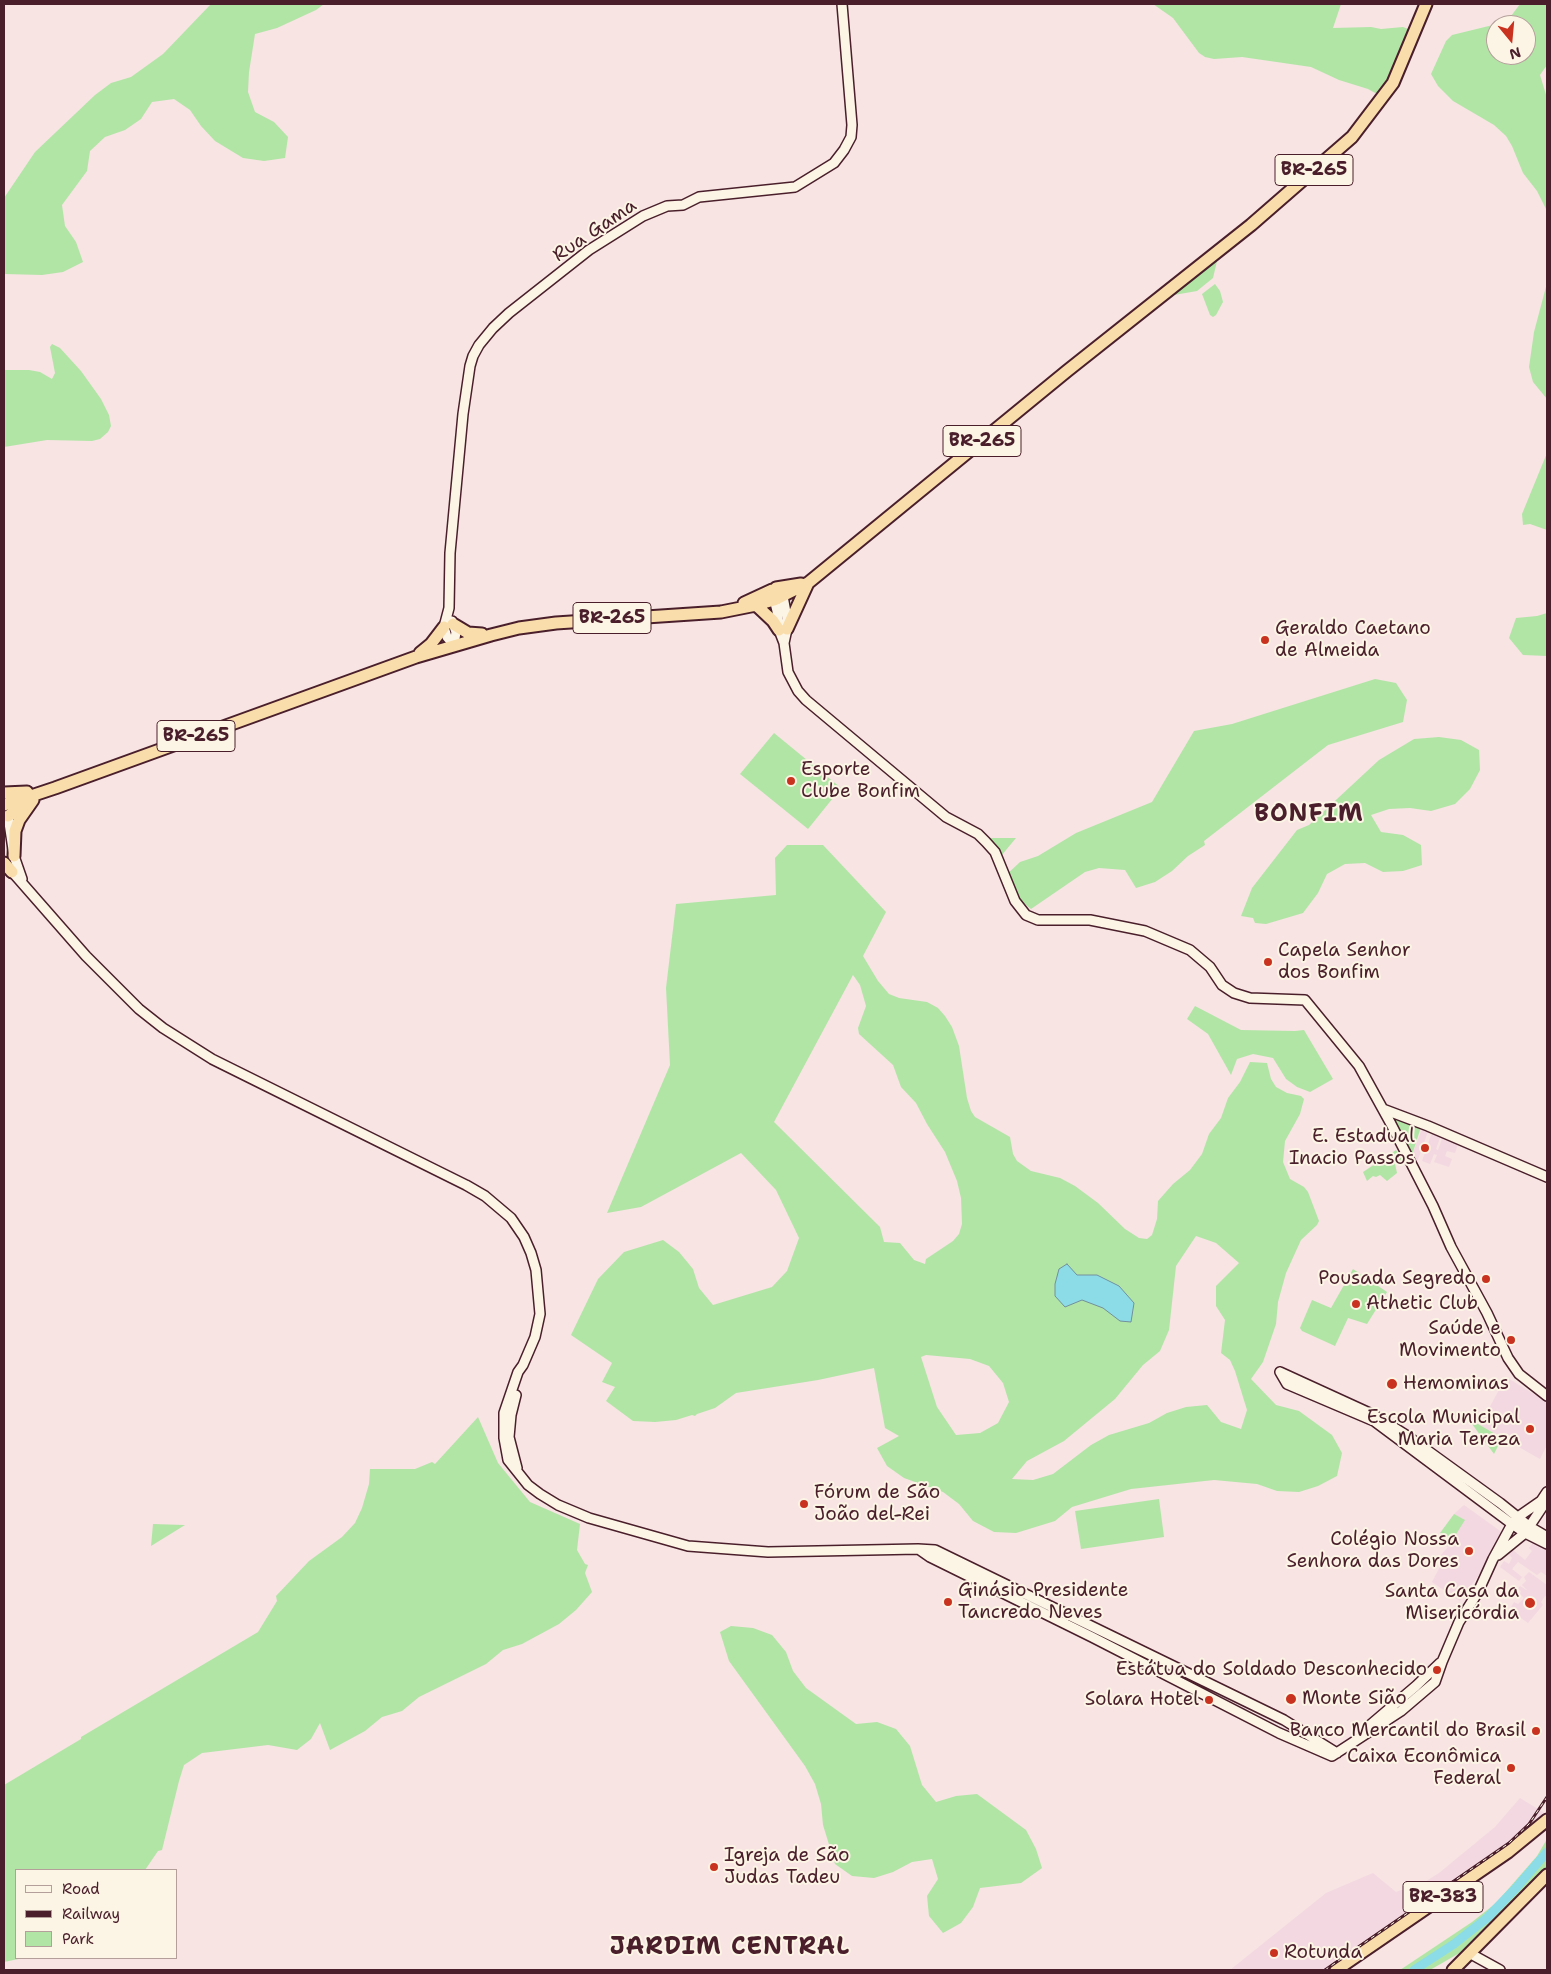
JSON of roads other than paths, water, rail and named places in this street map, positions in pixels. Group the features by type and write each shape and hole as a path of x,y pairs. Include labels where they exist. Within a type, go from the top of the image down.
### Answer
{"highway":[{"name":"BR-265","path":"55,788 416,657 454,645 520,628 556,622 734,610 756,605 776,594 808,584 1258,219 1352,137 1393,83 1426,4"},
{"path":"756,605 783,630 808,584"},
{"path":"734,610 776,594"},
{"path":"416,657 449,626 468,633 491,635"},
{"path":"5,800 26,793 55,788"},
{"path":"6,818 55,788"},
{"path":"8,863 15,830 19,820 33,800"},
{"name":"BR-383","path":"1336,1970 1508,1852 1547,1820"},
{"name":"BR-383","path":"1453,1970 1471,1954 1547,1875"}],"main road":[{"name":"Rua Gama","path":"449,626 450,553 463,414 473,356 485,336 509,313 589,250 643,216 667,206 683,205 699,198 795,187 834,163 844,150 850,137 852,106 842,4"},
{"path":"776,594 788,672 794,686 802,696 946,817 978,834 995,852 1018,906 1026,915 1038,920 1090,920 1145,931 1190,950 1204,962 1217,976 1222,985 1229,990 1243,996 1267,1000 1305,1000 1358,1066 1383,1109 1433,1206 1451,1247 1517,1372 1528,1383 1547,1396"},
{"path":"449,626 456,634 454,645"},
{"path":"5,800 8,863 36,900 115,986 139,1009 186,1044 212,1059 466,1185 485,1196 511,1218 524,1237 531,1253 539,1290 540,1314 535,1337 523,1365 510,1415 509,1437 518,1473 528,1485 540,1494 576,1514 631,1532 688,1546 768,1552 936,1550 1284,1720 1334,1754"},
{"path":"8,863 22,879 36,900"},
{"path":"1383,1109 1428,1126 1547,1177"},
{"path":"1515,1520 1374,1421 1287,1384 1280,1372 1374,1414 1406,1435 1547,1544"},
{"path":"1494,1558 1527,1530 1547,1492"},
{"path":"1334,1754 1401,1711 1436,1682 1442,1662 1459,1622 1478,1592 1515,1520 1544,1500"},
{"path":"1527,1530 1547,1537"},
{"path":"918,1549 930,1557 1092,1637 1261,1724 1334,1754"},
{"path":"1471,1954 1500,1970"}],"water":[{"path":"1067,1264 1077,1275 1097,1275 1119,1286 1134,1303 1131,1322 1120,1321 1103,1308 1082,1300 1065,1307 1055,1296 1055,1284 1059,1269"}],"waterway":[{"path":"1414,1970 1454,1944 1487,1918 1547,1852"}],"railway":[{"path":"1325,1970 1509,1843 1529,1824 1547,1797"}],"place":[{"name":"Geraldo Caetano de Almeida","path":"1265,640"},
{"name":"Esporte Clube Bonfim","path":"791,781"},
{"name":"Capela Senhor dos Bonfim","path":"1268,962"},
{"name":"E. Estadual Inacio Passos","path":"1425,1148"},
{"name":"Pousada Segredo","path":"1486,1279"},
{"name":"Athetic Club","path":"1356,1304"},
{"name":"Saúde e Movimento","path":"1511,1340"},
{"name":"Hemominas","path":"1392,1384"},
{"name":"Escola Municipal Maria Tereza","path":"1530,1429"},
{"name":"Fórum de São João del-Rei","path":"804,1504"},
{"name":"Colégio Nossa Senhora das Dores","path":"1469,1551"},
{"name":"Ginásio Presidente Tancredo Neves","path":"948,1602"},
{"name":"Santa Casa da Misericórdia","path":"1530,1603"},
{"name":"Estátua do Soldado Desconhecido","path":"1437,1670"},
{"name":"Monte Sião","path":"1291,1699"},
{"name":"Solara Hotel","path":"1209,1700"},
{"name":"Banco Mercantil do Brasil","path":"1536,1731"},
{"name":"Caixa Econômica Federal","path":"1511,1768"},
{"name":"Igreja de São Judas Tadeu","path":"714,1867"},
{"name":"Rotunda","path":"1274,1953"}],"district":[{"name":"BONFIM","path":"1309,815"},
{"name":"JARDIM CENTRAL","path":"730,1948"}]}
